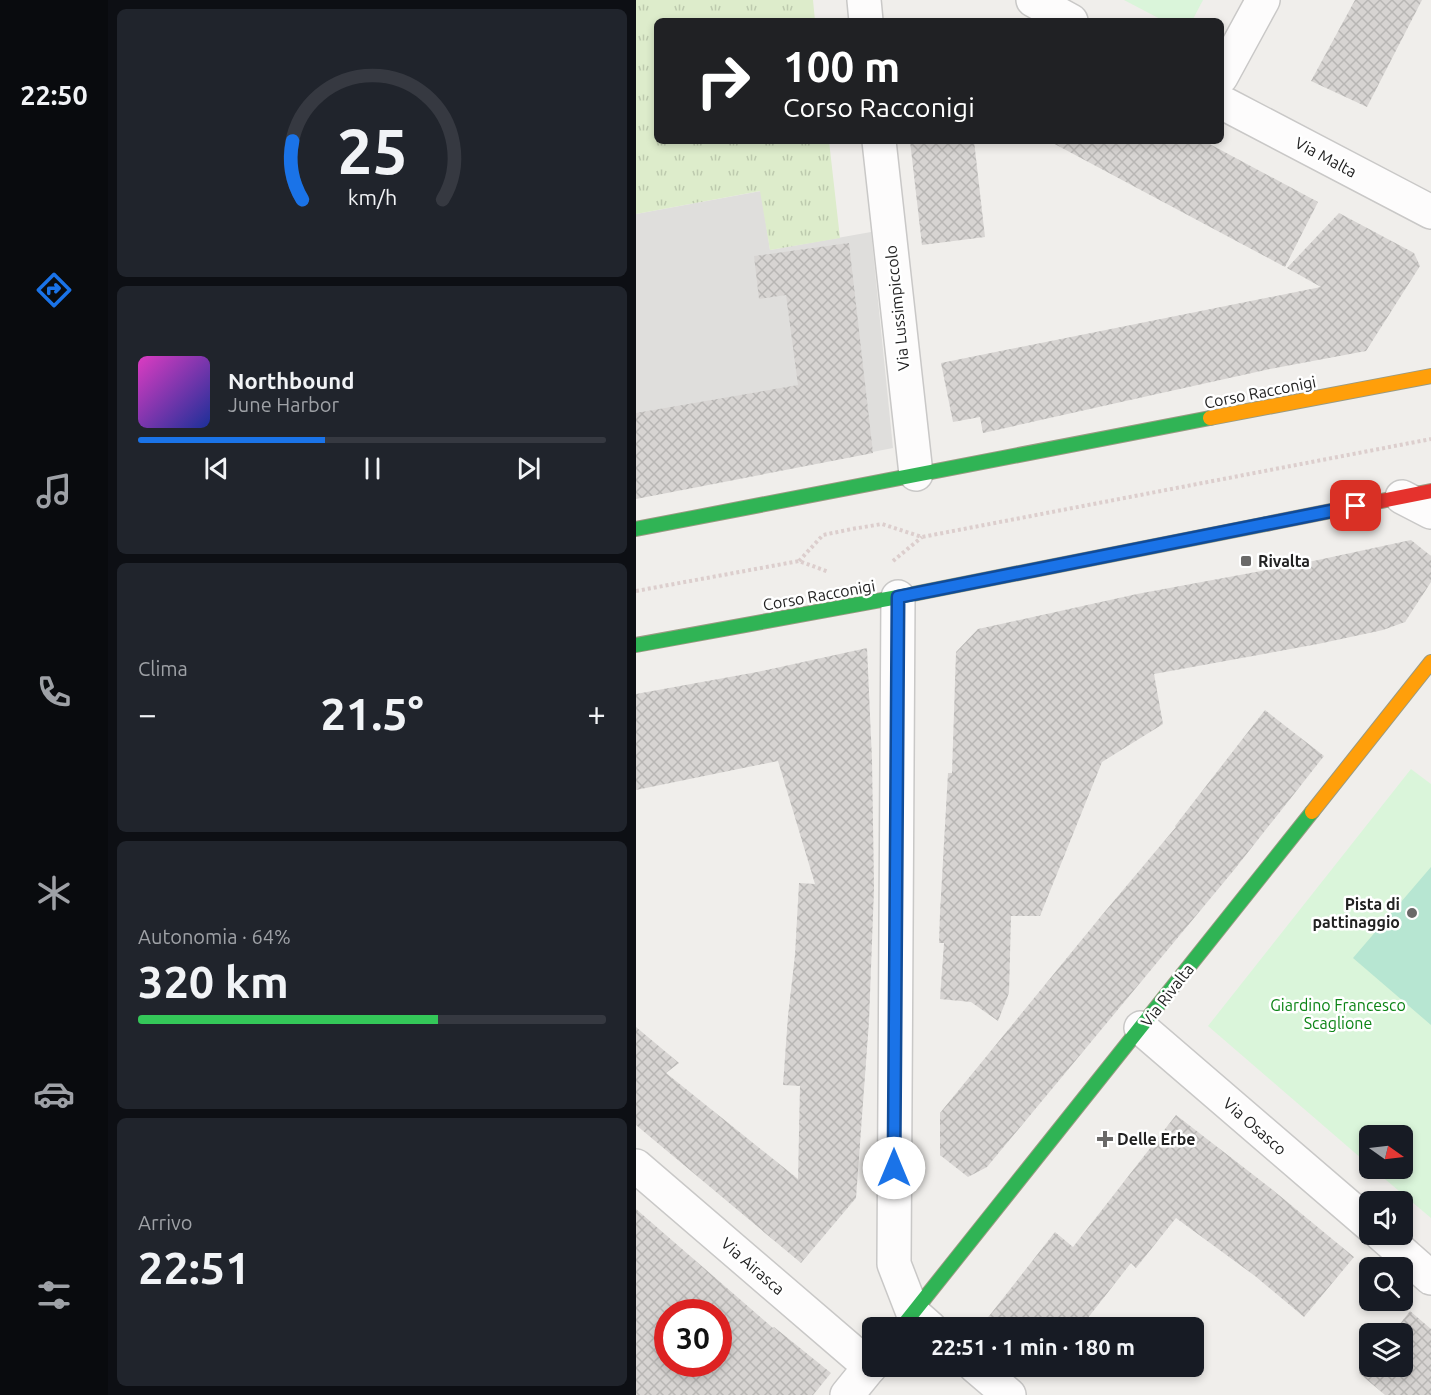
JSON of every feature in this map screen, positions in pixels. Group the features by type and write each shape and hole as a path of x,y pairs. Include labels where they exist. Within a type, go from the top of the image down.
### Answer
{"street":[{"path":"864,0 866,18"},
{"path":"1033,0 1066,18"},
{"path":"1224,72 1263,0"},
{"name":"Via Malta","path":"1224,104 1431,212"},
{"name":"Via Lussimpiccolo","path":"879,144 916,474"},
{"name":"Corso Racconigi","path":"636,530 1431,376"},
{"path":"1416,494 1431,512"},
{"name":"Corso Racconigi","path":"636,645 898,597 1416,494"},
{"path":"898,597 894,1264 913,1317"},
{"name":"Via Rivalta","path":"920,1317 1141,1028 1431,662"},
{"name":"Via Osasco","path":"1141,1028 1359,1216"},
{"name":"Via Airasca","path":"636,1166 862,1357"},
{"path":"1394,1245 1431,1278"},
{"path":"847,1395 862,1377"},
{"path":"988,1377 1009,1395"}],"path":[{"path":"888,565 922,537 1431,439"},
{"path":"799,561 824,535 852,529 882,524 922,537"},
{"path":"636,591 799,561 837,575"}],"shaded area":[{"path":"761,191 770,250 871,232 893,448 636,498 636,214"}],"green space":[{"path":"636,0 813,0 815,18 654,18 654,144 829,144 840,238 770,250 760,191 636,214"},
{"path":"1124,0 1203,0 1194,18 1158,18"},
{"name":"Giardino Francesco Scaglione","path":"1411,769 1431,784 1431,1218 1413,1203 1413,1191 1399,1191 1385,1179 1413,1179 1413,1125 1359,1125 1359,1156 1208,1026"},
{"name":"Pista di pattinaggio","path":"1431,867 1431,1025 1353,958"}],"building":[{"path":"1355,0 1422,0 1367,107 1311,81"},
{"path":"910,144 974,144 985,237 922,245"},
{"path":"1055,144 1210,144 1318,202 1285,267"},
{"path":"1339,213 1414,253 1420,266 1366,351 1270,369 983,433 980,417 953,422 941,363 1321,287 1287,268"},
{"path":"849,243 873,453 636,499 636,413 798,385 786,295 759,299 754,256"},
{"path":"1411,540 1431,556 1431,582 1405,622 1383,630 1318,644 1154,674 1163,724 1102,762 1040,916 1011,916 1009,993 998,1021 971,1002 940,999 944,943 939,943 940,913 948,773 952,773 956,652 978,629 1137,594 1304,563"},
{"path":"867,648 874,888 869,1021 856,1198 801,1263 636,1125 636,1027 679,1063 666,1073 798,1179 800,1086 783,1085 799,883 815,884 778,761 636,790 636,694 757,672"},
{"path":"1265,710 1324,756 1234,870 987,1167 968,1177 940,1155 940,1113 1176,827"},
{"path":"1176,1115 1354,1257 1304,1317 1255,1276 1176,1218 1136,1268 1131,1263 1089,1317 988,1317 1055,1232 1073,1247"},
{"path":"636,1209 773,1328 831,1373 813,1395 636,1395"},
{"path":"1410,1311 1431,1329 1431,1395 1385,1395 1364,1377 1413,1377 1413,1323 1401,1323"}],"traffic: fast":[{"path":"636,529 1210,418"},
{"path":"636,645 898,597 1266,524"},
{"path":"910,1317 1312,812"}],"traffic: slow":[{"path":"1210,418 1431,376"},
{"path":"1312,812 1431,662"}],"traffic: jam":[{"path":"1266,524 1431,491"}],"place":[{"name":"Rivalta","path":"1246,561"},
{"name":"Pista di pattinaggio","path":"1412,913"},
{"name":"Delle Erbe","path":"1105,1139"}],"route":[{"path":"894,1168 898,597 1356,506"}]}
